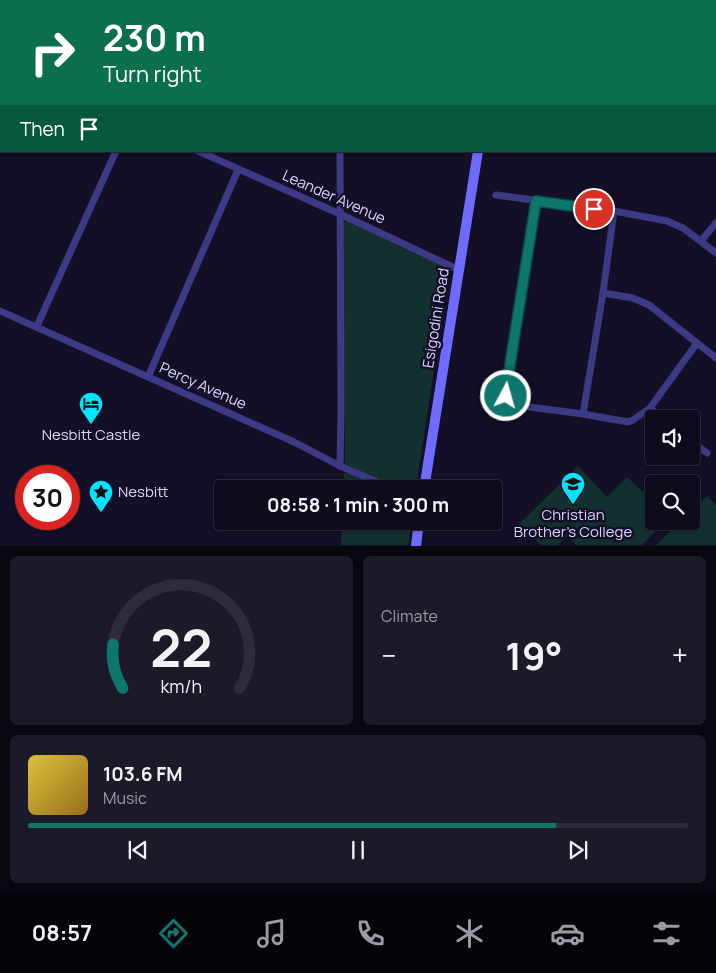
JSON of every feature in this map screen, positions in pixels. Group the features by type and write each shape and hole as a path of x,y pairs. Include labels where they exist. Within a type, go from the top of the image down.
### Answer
{"main road":[{"name":"Esigodini Road","path":"425,480 478,152"},
{"path":"416,546 418,530"}],"street":[{"path":"37,326 116,152"},
{"name":"Leander Avenue","path":"200,152 340,214 459,270"},
{"path":"340,152 340,466"},
{"path":"148,377 238,170"},
{"path":"496,195 666,220 683,228 716,254"},
{"path":"536,201 506,390 509,402 514,405 628,422 650,408 697,343"},
{"path":"584,414 614,211"},
{"path":"700,241 716,223"},
{"path":"603,293 633,298 649,305 716,358"},
{"name":"Percy Avenue","path":"0,311 294,442 340,466 373,480"},
{"path":"700,448 707,453"}],"green space":[{"path":"347,221 445,267 449,271 417,480 381,480 345,464 343,223"},
{"path":"578,466 607,497 627,477 645,494 645,530 657,530 642,545 576,545 568,537 580,524 558,545 541,545 519,524"},
{"path":"348,472 366,480 344,480 344,473"},
{"path":"707,496 716,505 716,545 656,545 672,530 700,530 700,503"},
{"path":"342,530 410,530 408,545 341,545"}],"place":[{"name":"Nesbitt Castle","path":"91,425"},
{"name":"Christian Brother's College","path":"573,505"},
{"name":"Nesbitt","path":"101,513"}],"route":[{"path":"506,396 536,201 594,209"}]}
